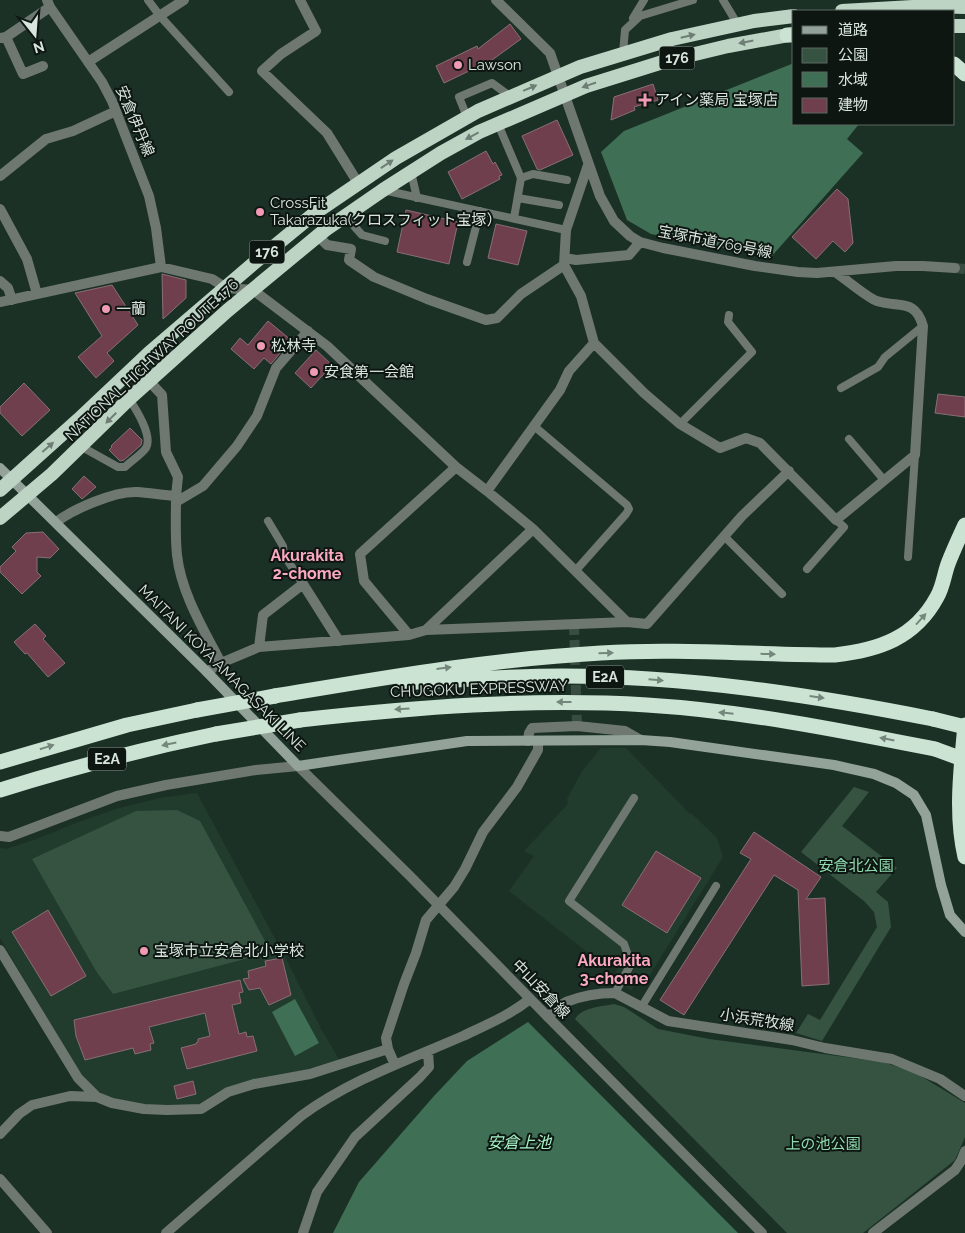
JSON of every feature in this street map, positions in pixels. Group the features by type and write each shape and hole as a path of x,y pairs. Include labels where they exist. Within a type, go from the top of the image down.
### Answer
{"highway":[{"path":"848,10 882,4 965,7"},
{"name":"NATIONAL HIGHWAY ROUTE 176","path":"0,490 150,353 226,288 308,220 358,182 396,158 510,96 558,76 623,53 672,39 738,24 792,16"},
{"name":"NATIONAL HIGHWAY ROUTE 176","path":"0,518 82,447 149,381 227,311 345,216 441,153 498,124 586,86 666,61 728,46 791,35"},
{"path":"955,65 965,74"},
{"path":"275,696 441,668 602,652 835,655 856,653 899,638 922,620 938,596 948,565 965,526"},
{"name":"CHUGOKU EXPRESSWAY","path":"0,762 127,725 275,696 379,685 471,679 564,676 648,679 734,686 834,700 965,726"},
{"name":"CHUGOKU EXPRESSWAY","path":"0,790 67,769 216,734 300,720 472,704 564,702 648,705 734,714 825,727 965,755"},
{"path":"965,726 960,782 960,810 961,834 965,857"},
{"path":"935,749 965,760"}],"main road":[{"name":"MAITANI KOYA AMAGASAKI LINE","path":"0,468 207,672 298,766 467,741 641,740 670,742 834,765 874,774 896,783 914,794 926,815 941,885 950,914 965,932"}],"street":[{"path":"88,62 184,0"},
{"path":"300,0 316,31 281,54 262,71 327,133 358,182"},
{"name":"宝塚市道769号線","path":"496,0 550,53 588,164 608,214 622,230 640,242 770,268 818,273 896,266 955,268"},
{"path":"43,66 22,74 3,38 48,3"},
{"name":"安倉伊丹線","path":"48,3 105,88 116,111 149,196 156,228 160,267"},
{"path":"0,176 46,139 73,131 116,111"},
{"path":"588,164 566,230 565,262 581,296 594,343 644,393 680,424 720,448 746,438 760,442 836,520 915,455 923,326 920,317 914,309 906,305 876,300 835,272"},
{"path":"0,209 27,259 36,294"},
{"path":"318,236 327,245 351,249 348,260 374,277 426,299 486,320 497,318 521,294 565,262 628,255 640,242"},
{"path":"0,302 160,267 212,279 226,288 253,290 327,346 456,467 487,490 533,530 627,622"},
{"path":"0,281 8,288 12,300"},
{"path":"56,522 70,513 100,500 134,492 176,499 203,486 237,446 257,416 276,368 308,331"},
{"path":"487,490 560,390 569,371 594,343"},
{"path":"149,381 162,395 166,452 178,477 176,499 177,556 183,581 221,663"},
{"path":"409,635 364,581 360,554 456,467"},
{"path":"207,672 221,663 259,647 409,635 426,630 627,622 647,624 742,516 789,471"},
{"path":"426,630 533,530"},
{"path":"259,647 263,615 303,584 339,641"},
{"path":"395,1065 388,1050 386,1038 426,920 454,887 465,870 483,832 517,786 538,750 529,733 532,728 578,726 625,731 641,740"},
{"path":"0,836 9,837 117,796 166,785 256,770 298,766"},
{"name":"中山安倉線","path":"298,766 762,1233"},
{"path":"0,950 78,1078 97,1097"},
{"path":"548,1018 566,1002 605,993 615,993"},
{"name":"小浜荒牧線","path":"615,993 668,1021 892,1058 940,1078 965,1096"},
{"path":"166,1233 314,1107 354,1084 520,1008 530,999"},
{"path":"0,1134 19,1114 32,1106 70,1096 97,1097 112,1103 144,1109 201,1109 228,1092 254,1084 310,1074 388,1050"},
{"path":"303,1233 317,1192 355,1137 420,1078 429,1067 428,1051"},
{"path":"872,1233 955,1170 965,1151"},
{"path":"0,1179 47,1233"}],"lane":[{"path":"148,0 160,16 229,92"},
{"path":"623,53 625,30 644,0"},
{"path":"625,30 640,16 693,0"},
{"path":"722,0 738,24"},
{"path":"467,118 459,97 492,83 510,96"},
{"path":"498,124 521,178 514,218"},
{"path":"411,172 418,198"},
{"path":"521,178 533,174 567,180"},
{"path":"383,190 566,230"},
{"path":"518,198 559,205"},
{"path":"467,262 480,211"},
{"path":"345,216 362,236 386,241"},
{"path":"680,424 752,352 728,322 729,315"},
{"path":"841,388 878,367 885,357 923,326"},
{"path":"82,447 118,467 125,467 146,447 148,439 139,412 130,399"},
{"path":"534,426 627,504 629,509 578,568"},
{"path":"849,439 884,480"},
{"path":"908,557 915,455"},
{"path":"268,520 283,546 284,555 303,584"},
{"path":"807,570 844,527 836,520"},
{"path":"724,536 782,594"},
{"path":"615,993 631,964 624,944 569,901 634,798"},
{"path":"642,1006 716,886"}],"shaded area":[{"path":"601,748 626,748 690,814 717,838 723,857 648,978 641,975 631,990 613,980 618,967 604,958 600,962 509,891 534,856 524,851 568,804 567,799 581,773"},
{"name":"宝塚市立安倉北小学校","path":"197,793 321,1029 340,1061 318,1069 280,1074 240,1083 219,1091 196,1106 146,1105 118,1100 101,1094 83,1080 0,938 0,848 6,849 37,839 116,809 160,798"}],"green space":[{"name":"安倉北公園","path":"854,787 869,792 842,826 897,868 876,892 888,902 891,927 822,1041 796,1033 808,1014 820,1020 877,927 874,912 864,901 801,852"},
{"path":"177,810 200,821 271,952 113,994 96,971 32,859 136,811"},
{"name":"上の池公園","path":"614,1004 624,1007 658,1029 709,1039 883,1062 914,1072 965,1103 965,1137 955,1160 863,1233 787,1233 575,1019 587,1010"}],"water":[{"path":"792,64 792,125 858,125 847,139 863,153 771,257 651,234 627,220 601,152 624,131"},
{"path":"295,999 319,1043 295,1056 272,1012"},
{"name":"安倉上池","path":"528,1022 738,1233 333,1233 359,1182 434,1096 467,1061"}],"building":[{"path":"510,24 521,39 492,60 444,83 436,66 477,46 478,49"},
{"path":"653,84 658,100 634,107 635,110 611,120 614,97"},
{"path":"557,120 573,155 540,170 537,169 522,136"},
{"path":"486,151 502,175 499,176 500,179 462,199 448,172"},
{"path":"837,189 848,199 853,243 845,252 833,241 816,259 792,237"},
{"path":"406,210 458,222 449,264 397,252"},
{"path":"496,224 527,231 518,265 488,258"},
{"path":"162,274 186,280 186,298 163,319"},
{"name":"一蘭","path":"112,285 138,325 107,353 114,361 96,378 78,357 102,336 75,293"},
{"path":"268,321 291,340 271,364 264,358 254,369 231,349 240,338 248,345"},
{"path":"316,350 332,365 311,388 295,373"},
{"path":"24,383 50,410 22,436 0,413 0,407"},
{"path":"938,394 965,397 965,417 935,413"},
{"path":"130,428 142,440 141,445 124,460 120,461 109,450"},
{"path":"84,476 96,487 82,499 72,489"},
{"path":"43,532 59,549 50,558 37,557 37,572 41,576 22,594 0,572 0,567 16,551 12,547 26,533"},
{"path":"35,624 46,636 43,639 65,663 48,677 27,653 25,654 14,642"},
{"path":"754,832 821,877 806,899 825,898 829,984 802,986 798,890 774,875 684,1015 660,1000 751,859 740,853"},
{"path":"656,851 701,878 667,933 622,905"},
{"path":"48,910 86,976 51,996 12,932"},
{"path":"282,958 291,995 269,1005 260,988 249,990 243,979 249,978 248,971 266,966 265,961"},
{"path":"240,980 243,992 239,993 241,1003 232,1005 239,1034 246,1032 247,1037 253,1036 257,1051 187,1069 181,1048 196,1044 198,1039 210,1036 205,1013 149,1027 154,1043 150,1044 151,1050 135,1054 133,1048 85,1060 76,1036 74,1020"},
{"path":"193,1081 196,1094 177,1099 174,1086"}],"tunnel":[{"path":"955,268 965,269"},
{"path":"574,625 577,726"}],"place":[{"name":"Lawson","path":"458,65"},
{"name":"アイン薬局 宝塚店","path":"645,100"},
{"name":"CrossFit Takarazuka(クロスフィット宝塚）","path":"260,212"},
{"name":"一蘭","path":"106,309"},
{"name":"松林寺","path":"261,346"},
{"name":"安食第一会館","path":"314,372"},
{"name":"宝塚市立安倉北小学校","path":"144,951"}],"district":[{"name":"Akurakita 2-chome","path":"307,564"},
{"name":"Akurakita 3-chome","path":"614,969"}]}
